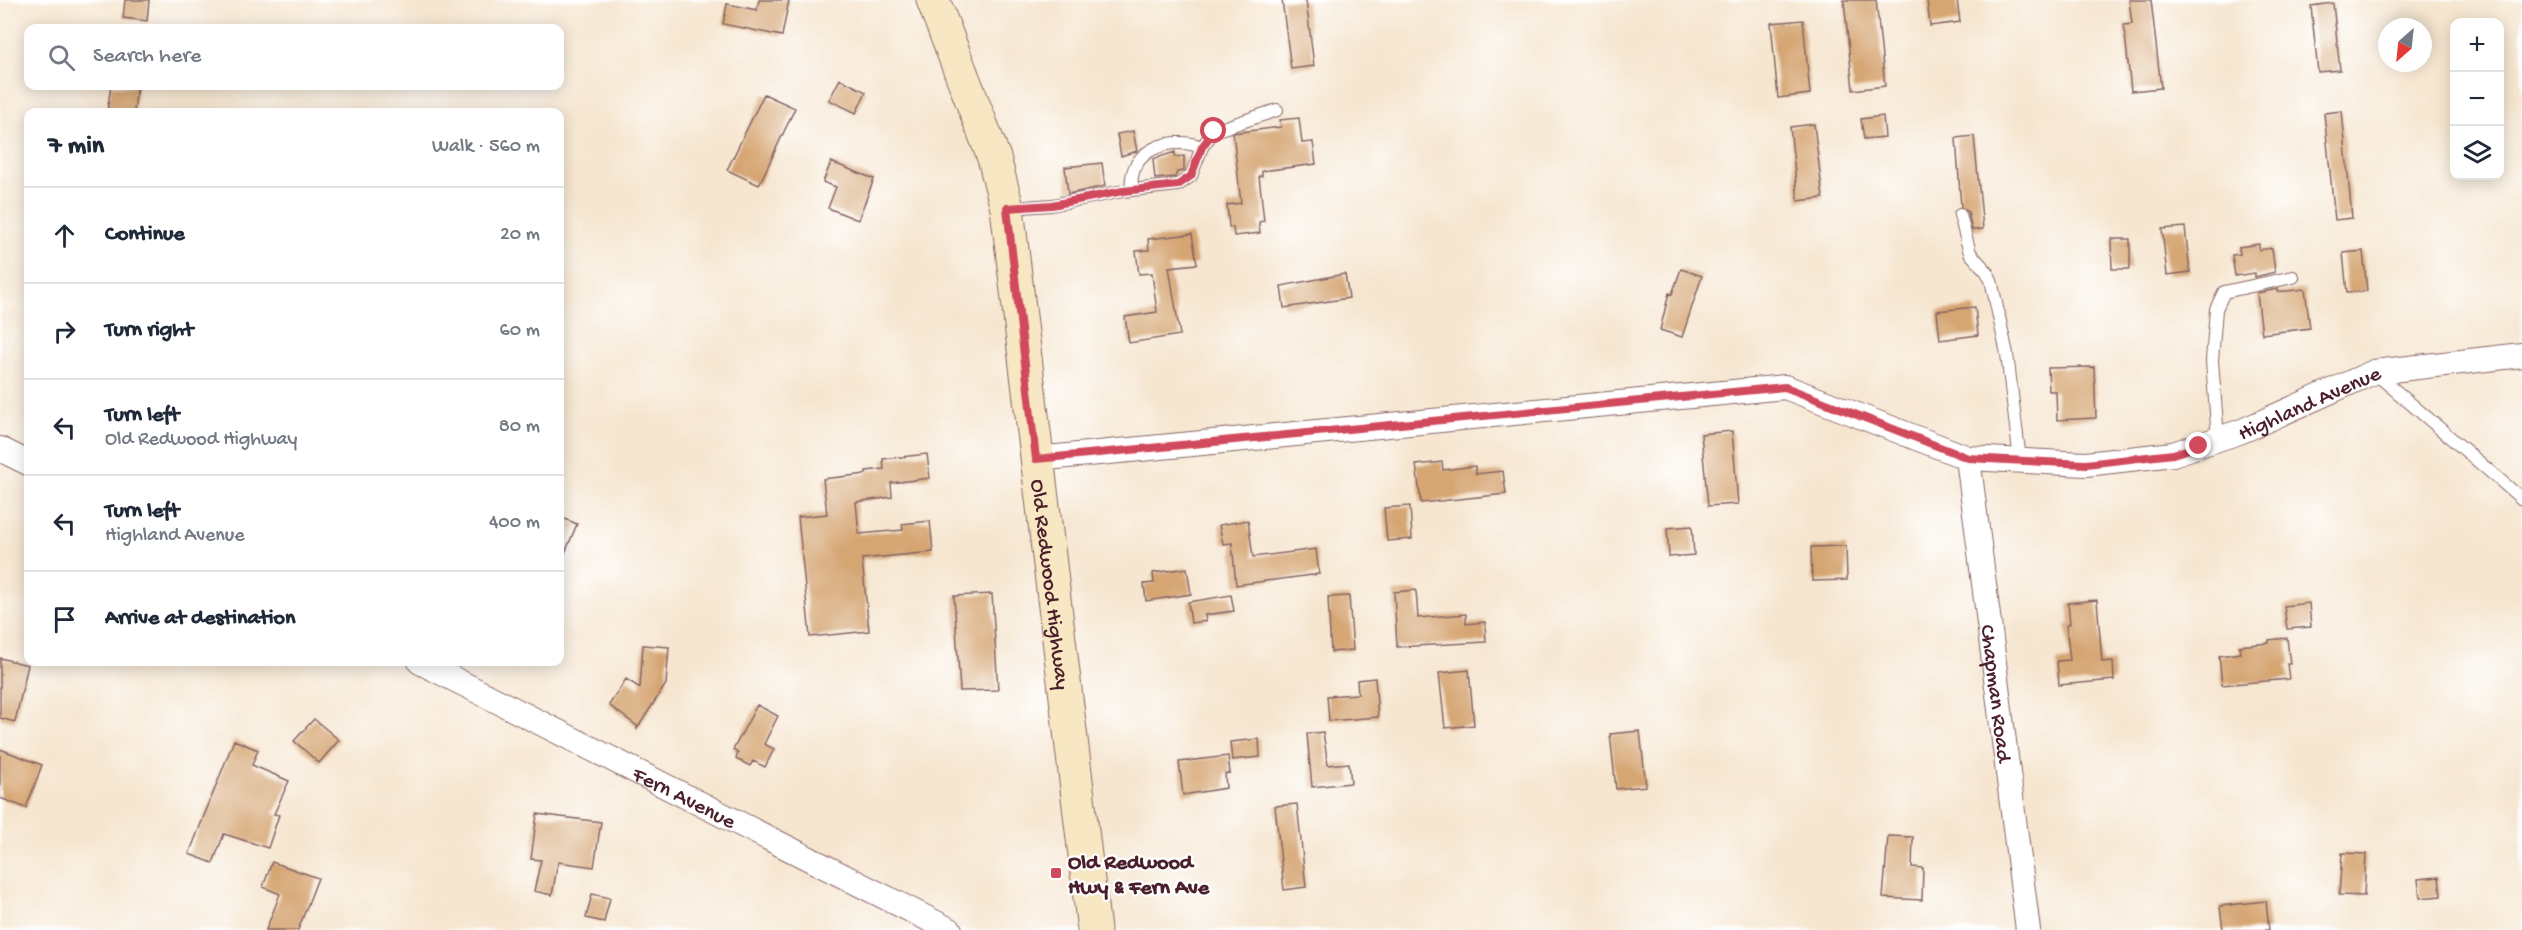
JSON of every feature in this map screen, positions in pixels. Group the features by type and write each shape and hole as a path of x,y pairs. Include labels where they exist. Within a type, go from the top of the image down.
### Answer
{"main road":[{"name":"Old Redwood Highway","path":"933,0 994,158 1007,208 1094,930"}],"street":[{"name":"Highland Avenue","path":"1036,459 1785,387 1968,458 2086,464 2173,454 2242,431 2374,372 2522,355"},
{"path":"0,449 24,461"},
{"name":"Chapman Road","path":"1968,458 2028,930"},
{"name":"Fern Avenue","path":"428,666 950,930"}],"lane":[{"path":"1007,208 1052,205 1132,190 1178,185 1191,176 1202,147 1214,131 1277,110"},
{"path":"1132,190 1131,181 1134,168 1155,146 1178,142 1202,147"},
{"path":"1960,215 1970,253 1990,280 2007,354 2020,460"},
{"path":"2218,439 2212,361 2216,309 2224,292 2293,277"},
{"path":"2374,372 2522,499"}],"building":[{"path":"125,0 149,0 147,21 123,18"},
{"path":"759,0 789,0 782,36 723,24 727,4 757,10"},
{"path":"1282,0 1306,0 1314,66 1291,69"},
{"path":"1844,0 1876,0 1885,86 1853,90"},
{"path":"1927,0 1957,0 1960,22 1930,26"},
{"path":"2129,0 2151,0 2161,88 2131,91 2124,25 2132,24"},
{"path":"2333,3 2340,70 2318,72 2311,6"},
{"path":"1803,20 1810,94 1778,98 1771,23"},
{"path":"840,79 866,92 856,113 829,100"},
{"path":"110,90 137,90 134,108 108,108"},
{"path":"764,94 795,108 759,185 727,170"},
{"path":"2342,111 2352,218 2335,220 2324,113"},
{"path":"1883,116 1885,137 1864,139 1861,119"},
{"path":"1299,118 1302,143 1313,142 1316,164 1262,171 1262,176 1259,176 1264,221 1259,222 1260,233 1234,236 1233,227 1229,227 1227,205 1241,203 1233,133 1281,127 1280,120"},
{"path":"1814,124 1823,198 1798,201 1790,127"},
{"path":"1133,131 1137,151 1121,156 1117,134"},
{"path":"1974,136 1983,229 1972,230 1968,212 1961,207 1956,138"},
{"path":"1175,152 1175,157 1184,156 1184,171 1177,172 1175,177 1155,179 1153,159"},
{"path":"831,162 874,179 858,220 828,208 836,187 823,182"},
{"path":"1102,163 1105,186 1068,194 1065,167"},
{"path":"2185,227 2190,272 2167,275 2162,229"},
{"path":"1192,234 1197,264 1169,267 1180,335 1129,343 1125,317 1157,312 1152,273 1139,274 1136,251 1149,250 1148,239"},
{"path":"2111,239 2130,239 2130,269 2112,269"},
{"path":"2259,244 2259,250 2272,248 2275,272 2255,277 2255,273 2235,276 2232,255 2240,254 2239,247"},
{"path":"2363,251 2367,291 2347,293 2343,253"},
{"path":"1681,269 1702,276 1682,337 1660,330 1669,293 1672,294"},
{"path":"1345,274 1349,298 1284,308 1281,286"},
{"path":"2278,289 2278,292 2305,289 2310,328 2262,334 2257,293"},
{"path":"1975,307 1978,335 1940,340 1937,311"},
{"path":"2094,367 2096,418 2057,420 2056,391 2049,391 2048,368"},
{"path":"1732,431 1738,504 1708,506 1701,434"},
{"path":"927,454 930,478 891,483 892,497 856,502 859,534 903,530 902,524 930,521 933,552 862,559 869,631 810,637 798,517 827,514 823,479 866,474 866,471 884,469 883,459"},
{"path":"1442,462 1443,470 1475,466 1476,474 1503,471 1506,494 1421,503 1416,465"},
{"path":"1410,506 1412,539 1387,541 1384,508"},
{"path":"564,519 577,524 564,555"},
{"path":"1248,520 1253,557 1316,549 1319,574 1236,585 1232,543 1223,544 1219,525"},
{"path":"1692,526 1694,555 1669,557 1667,528"},
{"path":"1846,546 1847,580 1812,581 1811,547"},
{"path":"1187,568 1191,594 1146,601 1144,584 1154,583 1153,573"},
{"path":"1416,590 1418,618 1466,614 1466,624 1485,622 1486,642 1397,647 1394,592"},
{"path":"992,594 998,690 960,691 954,596"},
{"path":"1231,595 1234,611 1205,615 1206,621 1191,623 1188,602"},
{"path":"1349,596 1353,650 1331,652 1328,597"},
{"path":"2097,600 2102,662 2113,661 2114,680 2059,685 2057,661 2070,660 2066,625 2070,624 2068,603"},
{"path":"2309,603 2311,627 2287,629 2284,606"},
{"path":"2287,638 2289,679 2222,685 2219,656 2240,653 2239,646 2269,643 2269,640"},
{"path":"643,645 669,647 666,684 637,729 637,726 609,705 626,679 640,688"},
{"path":"0,658 28,666 15,722 0,718"},
{"path":"1469,670 1474,725 1445,728 1439,673"},
{"path":"1375,678 1378,717 1329,721 1327,696 1358,694 1357,680"},
{"path":"757,705 778,716 764,744 774,749 765,767 753,761 750,766 736,759 738,753 733,750"},
{"path":"314,719 339,740 319,763 294,741"},
{"path":"1640,731 1646,786 1616,789 1610,734"},
{"path":"1323,732 1328,765 1349,763 1351,783 1312,787 1307,734"},
{"path":"1259,739 1260,757 1232,760 1230,742"},
{"path":"234,740 258,750 252,765 289,781 274,814 279,815 268,848 224,834 213,863 189,854"},
{"path":"0,749 42,765 26,808 0,798"},
{"path":"1228,756 1230,773 1225,774 1226,788 1183,795 1179,762"},
{"path":"1297,804 1306,887 1284,890 1275,806"},
{"path":"537,814 601,822 594,867 558,862 552,895 534,891 541,860 531,859"},
{"path":"1888,836 1913,837 1912,867 1923,868 1922,900 1883,898"},
{"path":"2342,853 2366,854 2364,896 2339,895"},
{"path":"272,862 318,878 298,930 266,930 280,894 263,887"},
{"path":"2439,877 2441,896 2420,898 2418,879"},
{"path":"592,894 610,898 604,922 586,918"},
{"path":"2266,901 2269,930 2223,930 2220,906"}],"place":[{"name":"Old Redwood Hwy & Fern Ave","path":"1056,873"}],"route":[{"path":"1214,131 1202,147 1191,176 1178,185 1123,191 1052,205 1007,208 1036,459 1785,387 1968,458 2086,464 2173,454 2199,446"}]}
